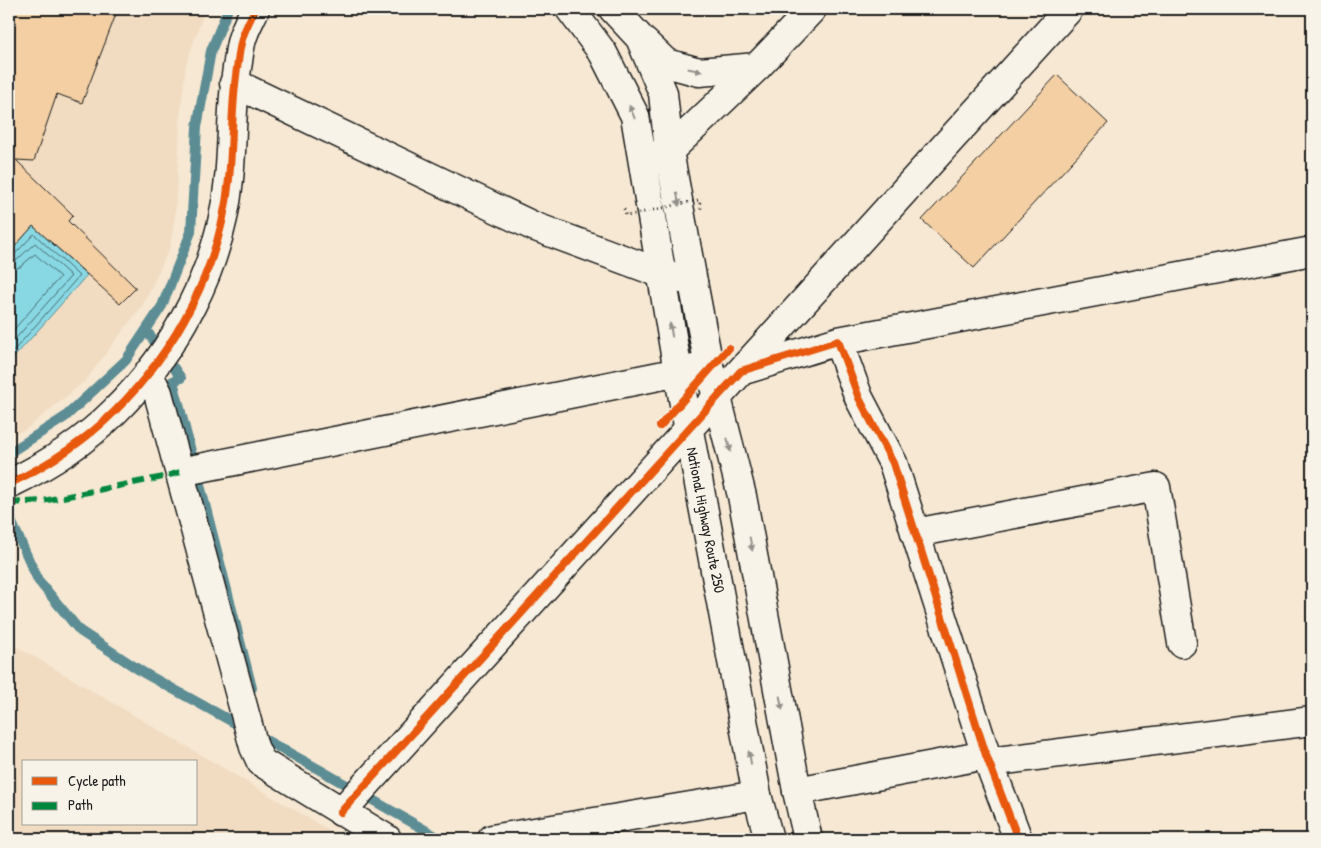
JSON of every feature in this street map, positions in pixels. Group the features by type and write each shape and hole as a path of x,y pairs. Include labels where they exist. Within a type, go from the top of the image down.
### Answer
{"main road":[{"path":"9,484 35,471 85,436 114,412 171,345 192,304 210,262 222,223 229,180 234,83 242,38 255,9"},
{"name":"National Highway Route 250","path":"570,9 603,53 635,116 678,372 757,794 769,839"},
{"path":"613,9 666,63 699,72 757,67"},
{"path":"642,159 669,151 757,67 812,9"},
{"path":"344,807 689,430 1068,9"},
{"path":"640,38 663,92 669,151 692,282 709,366 742,496 797,791 808,839"},
{"path":"234,83 533,226 660,273 692,282"},
{"path":"741,372 838,341 1312,251"},
{"path":"838,341 859,398 893,463 987,758 1018,839"},
{"path":"180,472 709,366"},
{"path":"148,373 158,393 254,747 261,762 344,807 387,839"},
{"path":"916,533 1156,487 1182,643"},
{"path":"797,791 987,758 1312,720"},
{"path":"492,839 757,794"}],"path":[{"path":"624,209 626,216 699,200 701,209"}],"shaded area":[{"path":"9,9 205,9 186,65 181,107 175,215 170,247 144,303 85,381 25,430 9,436"},
{"path":"9,642 344,839 9,839"}],"water":[{"path":"33,226 87,275 9,363 9,253"}],"building":[{"path":"9,9 118,9 82,103 57,94 34,161 16,160 73,215 68,221 136,288 120,304 33,226 9,253"},
{"path":"1057,75 1108,123 974,268 922,220"}],"waterway":[{"path":"9,453 65,417 126,360 162,306 191,232 197,127 211,51 228,9"},
{"path":"146,330 154,341"},
{"path":"174,368 181,378 173,381 193,459"},
{"path":"198,477 252,688"},
{"path":"9,516 38,580 80,631 144,673 441,839"}],"marked path":[{"path":"9,503 43,501 180,472"}],"cycle path":[{"path":"9,484 64,452 103,423 136,388 157,362 176,334 192,305 216,244 224,211 229,179 234,91 239,52 244,33 255,9"},
{"path":"341,812 741,371 838,341 859,398 893,463 986,755 1018,839"},
{"path":"660,426 729,348"}]}
